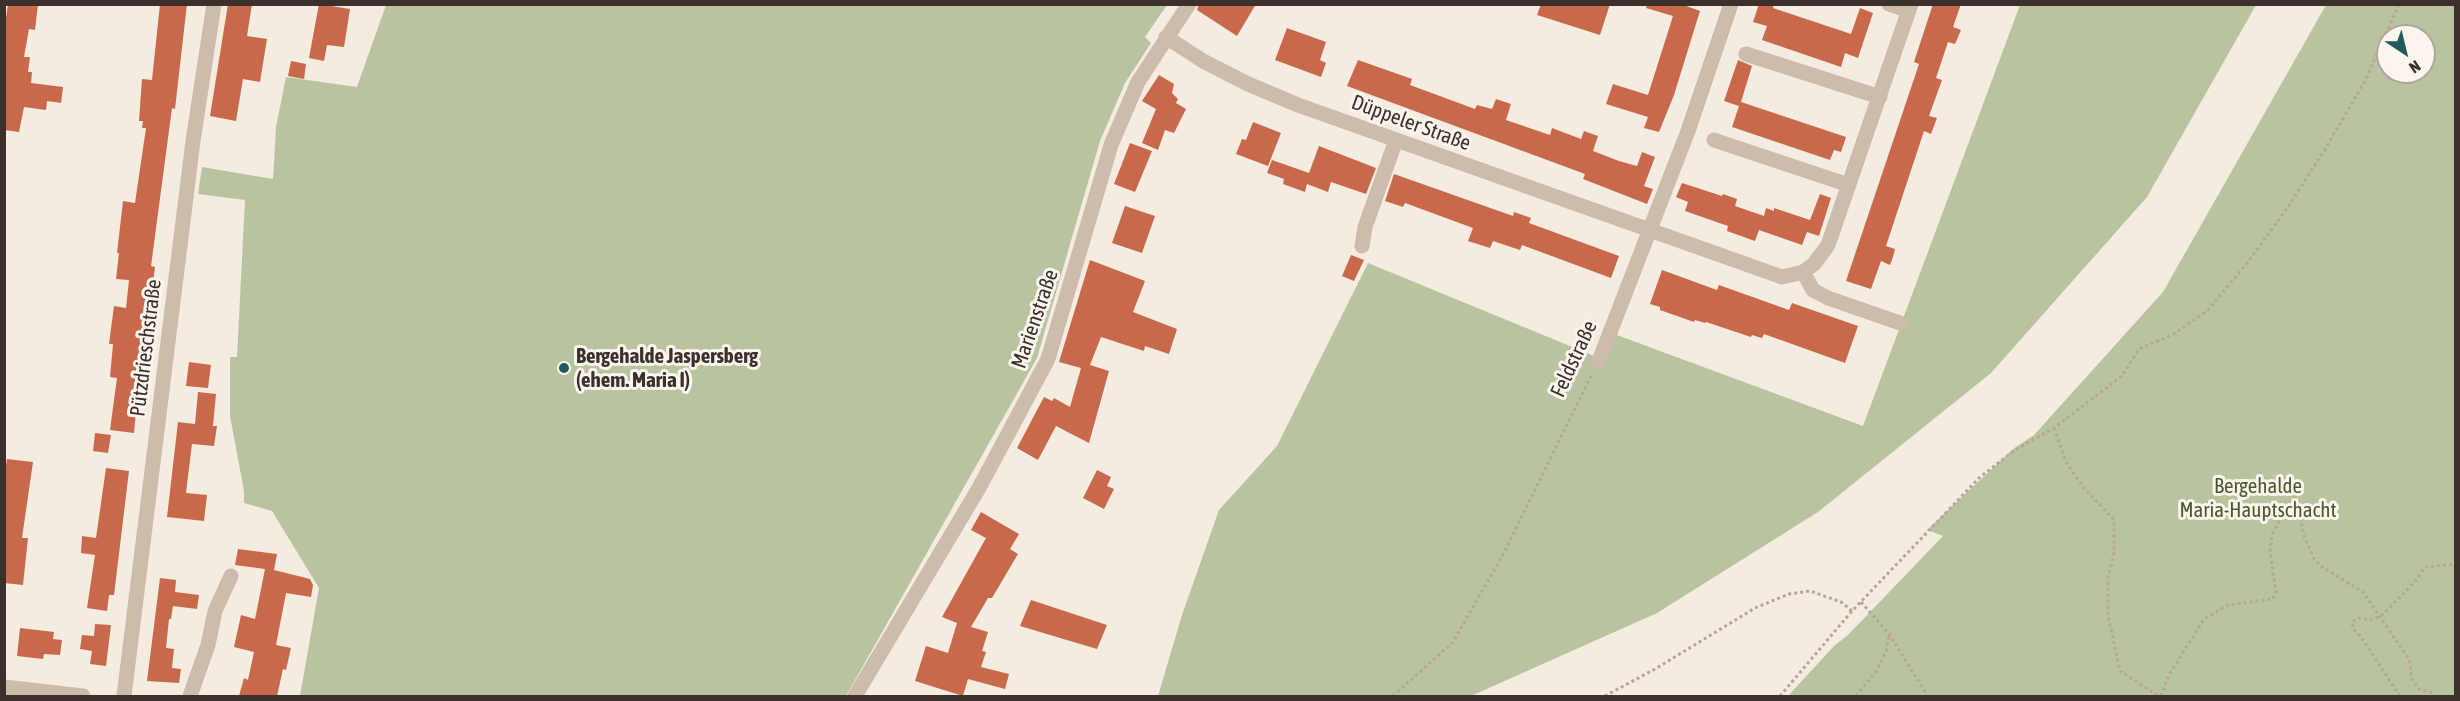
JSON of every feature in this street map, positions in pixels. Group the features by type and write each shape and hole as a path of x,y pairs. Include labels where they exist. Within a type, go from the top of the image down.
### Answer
{"street":[{"name":"Pützdrieschstraße","path":"124,696 193,141 214,4"},
{"name":"Marienstraße","path":"855,696 979,488 1048,359 1111,145 1138,82 1189,4"},
{"path":"1888,4 1910,8 1828,245 1815,264 1803,272 1813,290 1828,298 1900,323"},
{"name":"Feldstraße","path":"1599,361 1688,131 1728,5"},
{"name":"Düppeler Straße","path":"1166,37 1203,61 1248,84 1395,140 1782,278 1803,272"},
{"path":"1746,54 1880,97"},
{"path":"1362,246 1365,226 1395,140"},
{"path":"1714,140 1849,185"},
{"path":"190,696 208,645 215,611 231,576"},
{"path":"4,687 83,696"}],"path":[{"path":"1780,696 1852,611 1980,477 2015,450 2054,428 2122,376 2139,349 2174,334 2208,310 2248,262 2288,207 2336,131 2365,81 2399,4"},
{"name":"Feldstraße","path":"1393,696 1454,642 1505,551 1599,361"},
{"path":"2054,428 2066,462 2083,487 2114,520 2114,553 2108,579 2108,615 2120,671 2160,696 2169,675 2204,620 2228,605 2273,599 2276,592 2270,552 2272,534 2293,498 2298,498 2304,533 2314,559 2322,567 2363,592 2409,659 2415,684 2419,689 2436,696"},
{"path":"2400,696 2361,636 2354,630 2352,622 2359,618 2370,620 2381,616 2414,583 2425,567 2456,564"},
{"path":"1605,696 1655,669 1755,608 1790,594 1810,591 1840,602 1852,611"},
{"path":"1861,602 1889,634 1928,696"},
{"path":"1856,696 1877,670 1886,651 1889,634"}],"green space":[{"path":"386,5 1167,5 1145,37 1151,43 1125,83 1100,141 1037,358 846,696 300,696 319,588 272,511 244,503 244,491 230,416 230,357 237,357 245,200 198,194 202,167 273,179 276,127 286,77 357,87"},
{"path":"2020,5 2256,5 2147,197 1991,373 1818,512 1657,613 1471,696 1158,696 1182,615 1219,510 1277,446 1368,263 1604,360 1614,334 1863,426"},
{"name":"Bergehalde Maria-Hauptschacht","path":"2326,5 2455,5 2455,696 1788,696 1943,536 1927,530 2013,449 2034,435 2163,292"}],"building":[{"path":"8,4 38,4 35,30 29,29 24,57 30,57 28,72 32,72 31,83 63,87 61,103 47,101 46,110 24,107 19,132 4,130 4,32"},
{"path":"160,4 187,4 175,109 172,108 151,266 155,267 143,336 134,433 110,430 117,378 110,377 113,344 109,344 114,306 126,308 129,280 116,279 119,253 117,253 123,201 135,203 146,128 142,128 143,121 139,121 142,79 152,80"},
{"path":"228,4 252,4 247,36 267,39 260,82 243,79 236,121 210,116"},
{"path":"319,4 350,9 344,47 327,45 324,61 309,58"},
{"path":"1199,4 1256,4 1237,36 1197,10"},
{"path":"1541,4 1610,4 1600,35 1537,15"},
{"path":"1647,4 1681,4 1700,11 1674,95 1659,132 1644,128 1648,117 1606,104 1613,84 1648,95 1673,16 1646,8"},
{"path":"1759,4 1774,4 1773,8 1851,34 1860,8 1873,13 1858,58 1845,53 1841,67 1762,40 1767,26 1753,22"},
{"path":"1933,4 1961,4 1953,27 1961,30 1955,44 1948,42 1936,78 1942,80 1929,116 1937,118 1931,134 1924,131 1886,246 1895,249 1893,257 1890,265 1881,261 1871,289 1846,281 1919,64 1914,62"},
{"path":"1287,28 1326,42 1320,60 1326,63 1321,77 1275,60"},
{"path":"1358,60 1412,79 1410,85 1475,109 1477,105 1492,109 1496,99 1511,104 1506,120 1550,135 1552,128 1581,139 1584,131 1598,136 1593,151 1619,161 1637,166 1642,152 1655,157 1644,186 1653,189 1647,204 1583,179 1585,174 1347,86"},
{"path":"1738,60 1752,66 1741,102 1846,137 1841,152 1834,150 1830,160 1732,127 1739,106 1724,101"},
{"path":"291,61 306,64 304,79 288,76"},
{"path":"1159,75 1174,84 1172,93 1178,99 1176,103 1186,109 1174,133 1165,130 1158,150 1142,143 1156,109 1142,101"},
{"path":"1253,122 1281,133 1268,166 1236,154 1242,139 1246,140"},
{"path":"1130,143 1152,151 1135,192 1114,184"},
{"path":"1319,146 1376,168 1366,194 1331,182 1328,192 1307,184 1305,192 1283,184 1284,179 1267,173 1272,160 1309,173"},
{"path":"1394,174 1513,216 1514,212 1531,218 1529,223 1619,256 1611,278 1522,245 1520,250 1493,241 1490,248 1468,241 1473,228 1405,203 1403,207 1385,201"},
{"path":"1682,183 1737,199 1735,206 1764,216 1766,208 1774,211 1774,208 1810,220 1820,194 1831,198 1819,236 1807,232 1802,245 1759,230 1755,241 1727,231 1728,226 1685,211 1688,202 1676,197"},
{"path":"1125,206 1155,216 1142,253 1112,243"},
{"path":"1351,255 1364,260 1354,281 1342,276"},
{"path":"1090,260 1145,281 1133,312 1177,329 1169,354 1145,346 1144,351 1101,337 1090,365 1109,371 1089,443 1056,426 1038,460 1017,448 1044,397 1052,401 1054,398 1070,407 1081,368 1059,362"},
{"path":"1662,270 1717,290 1719,285 1789,310 1792,303 1858,326 1845,363 1764,334 1762,338 1752,335 1751,337 1706,322 1695,320 1694,322 1660,310 1660,307 1650,304"},
{"path":"189,362 211,365 208,388 186,386"},
{"path":"198,392 216,394 213,426 217,426 214,446 192,444 186,493 207,495 204,521 167,517 178,422 195,424"},
{"path":"95,433 111,435 108,453 93,451"},
{"path":"7,459 33,462 22,538 28,538 23,585 4,583 4,477"},
{"path":"106,468 129,471 114,595 109,595 107,611 87,608 95,555 81,553 82,536 96,538"},
{"path":"1097,470 1111,477 1107,486 1114,489 1104,509 1083,498"},
{"path":"981,512 1019,534 1010,549 1018,554 992,598 988,598 971,627 988,632 982,651 986,652 981,667 1009,674 1005,689 968,679 963,696 915,681 926,646 948,653 957,623 942,617 986,538 971,530"},
{"path":"238,549 277,554 274,570 310,579 313,585 311,597 286,593 276,645 291,648 277,696 239,696 244,678 248,680 254,652 234,647 241,615 255,619 265,569 235,565"},
{"path":"160,578 176,580 175,592 199,595 197,609 173,606 171,619 169,619 166,648 174,649 172,668 181,669 179,683 147,681"},
{"path":"1031,600 1107,625 1097,649 1020,626"},
{"path":"95,624 111,625 106,666 90,664 92,651 80,649 82,635 94,636"},
{"path":"20,628 54,632 53,639 62,640 60,655 44,654 43,659 17,656"}],"place":[{"name":"Bergehalde Jaspersberg (ehem. Maria I)","path":"564,368"}]}
